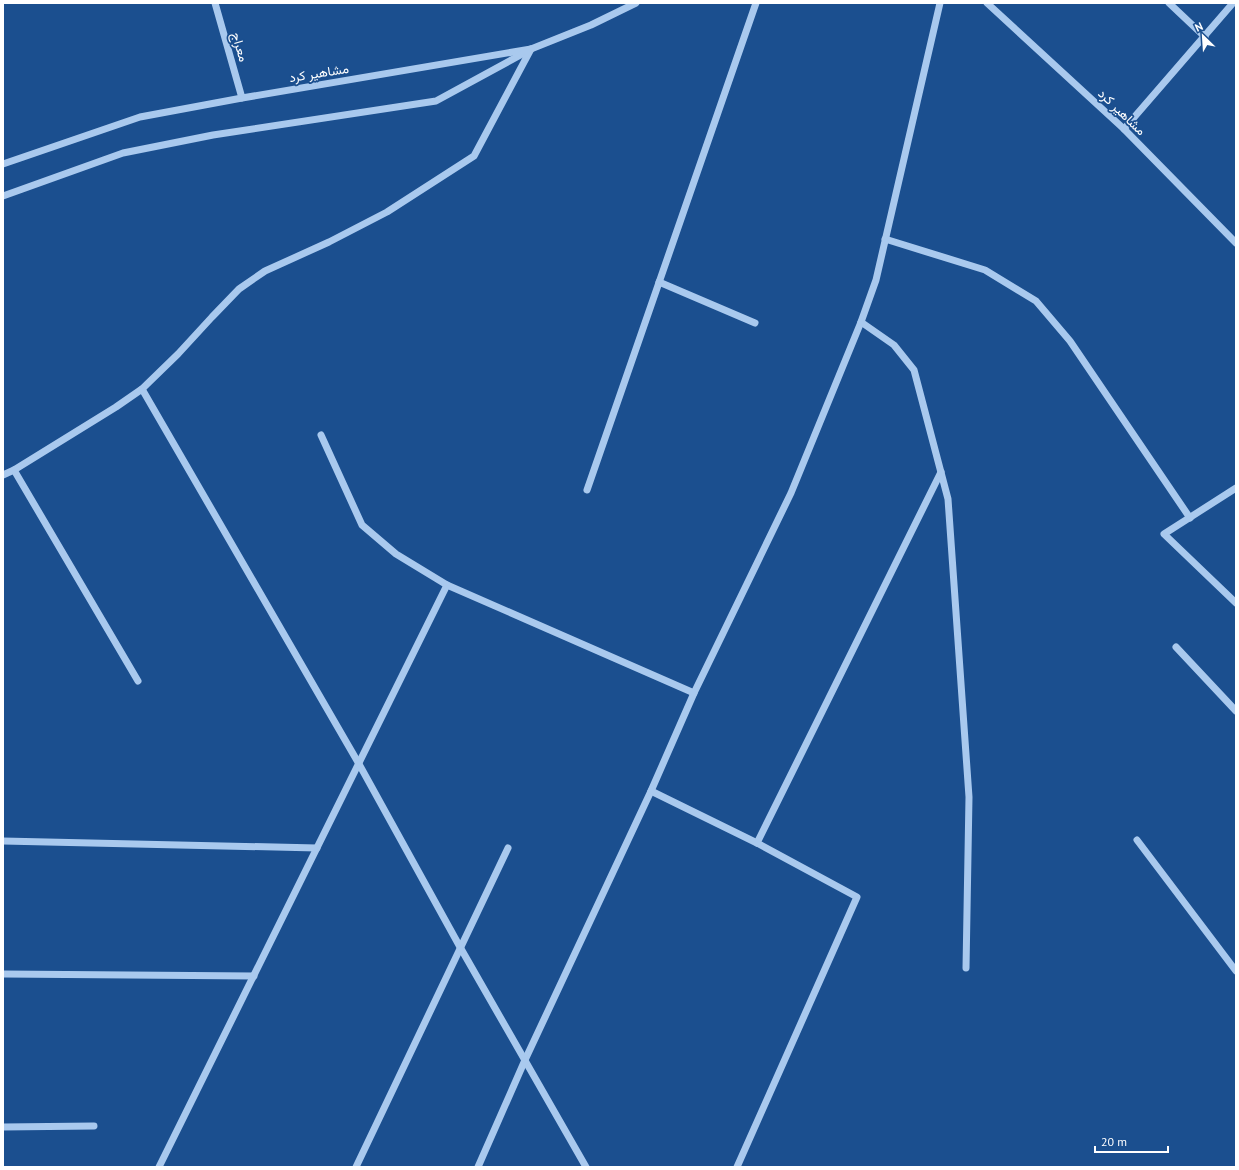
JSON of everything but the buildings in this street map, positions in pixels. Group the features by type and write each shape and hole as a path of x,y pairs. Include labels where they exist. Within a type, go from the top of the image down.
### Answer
{"street":[{"name":"معراج","path":"214,3 242,98"},
{"path":"587,490 756,3"},
{"path":"478,1167 525,1060 651,791 694,693 791,493 861,322 876,280 940,3"},
{"name":"مشاهیر کرد","path":"987,3 1124,129 1236,242"},
{"path":"1169,3 1205,37"},
{"path":"1124,129 1233,3"},
{"name":"مشاهیر کرد","path":"3,164 140,117 242,98 531,49 591,25 634,4"},
{"path":"3,196 123,153 213,134 436,101 531,49"},
{"path":"3,475 14,470 116,407 142,389 239,289 265,271 329,242 386,212 474,156 531,49"},
{"path":"885,239 985,270 1036,301 1070,341 1190,518"},
{"path":"659,282 755,323"},
{"path":"861,322 894,345 914,370 948,499 969,797 966,968"},
{"path":"142,389 359,764 460,947 586,1167"},
{"path":"320,435 362,525 396,554 447,585 694,693"},
{"path":"14,470 138,681"},
{"path":"757,843 941,472"},
{"path":"1236,488 1164,534 1236,603"},
{"path":"159,1167 447,585"},
{"path":"1176,647 1236,711"},
{"path":"651,791 757,843 858,897 737,1167"},
{"path":"1137,840 1236,971"},
{"path":"3,842 317,848"},
{"path":"356,1167 508,848"},
{"path":"3,974 254,976"},
{"path":"3,1127 94,1126"}]}
